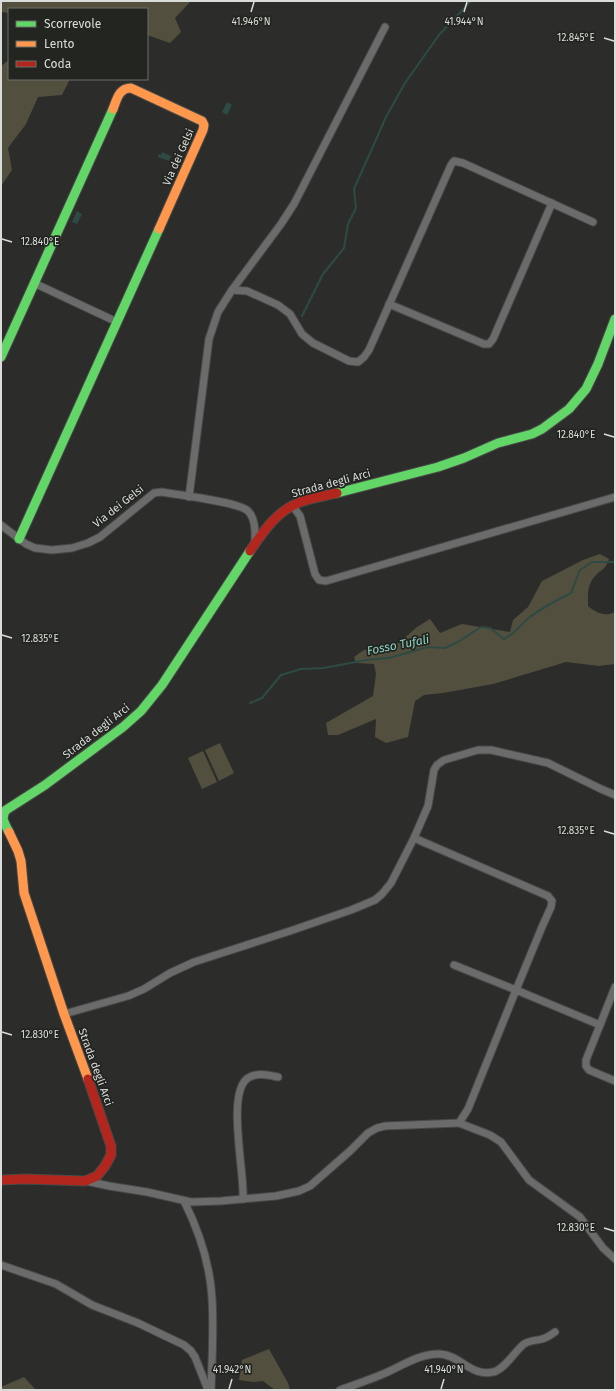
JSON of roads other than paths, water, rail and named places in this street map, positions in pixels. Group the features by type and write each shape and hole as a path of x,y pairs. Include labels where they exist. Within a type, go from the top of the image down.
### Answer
{"street":[{"path":"189,496 209,339 218,312 232,290 294,204 385,27"},
{"name":"Via dei Gelsi","path":"1,357 123,89 131,88 204,123 203,130 19,539"},
{"path":"232,290 250,292 282,308 292,316 302,334 310,341 332,353 355,362 362,360 366,355 452,162 460,162 593,222"},
{"path":"389,304 484,344 489,344 493,339 552,203"},
{"path":"34,283 117,322"},
{"name":"Strada degli Arci","path":"85,1181 94,1177 103,1170 110,1159 111,1148 104,1122 64,1014 24,893 21,861 18,851 5,825 3,814 7,809 45,786 113,735 144,708 162,685 273,519 292,505 299,502 438,466 498,443 532,434 542,429 569,409 586,389 615,319"},
{"name":"Via dei Gelsi","path":"1,525 28,546 42,550 59,550 78,547 100,537 156,492 162,492 229,503 246,509 253,520 255,544"},
{"path":"292,505 300,516 315,574 320,580 326,581 615,497"},
{"path":"64,1014 128,996 144,989 170,973 194,962 290,932 372,901 382,894 391,883 414,838 428,806 434,772 437,765 444,760 480,749 491,750 548,763 615,795"},
{"path":"414,838 548,896 552,902 468,1109 460,1123"},
{"path":"454,965 600,1025"},
{"path":"615,987 586,1060 586,1066 589,1070 615,1081"},
{"path":"243,1199 237,1120 239,1090 245,1081 253,1076 260,1075 278,1077"},
{"path":"1,1180 25,1179 85,1181 147,1192 184,1201 210,1202 276,1196 299,1191 310,1186 350,1151 365,1135 377,1128 385,1126 460,1123 490,1135 501,1142 529,1180 580,1217 604,1248 615,1259"},
{"path":"184,1201 196,1227 210,1283 213,1312 211,1390"},
{"path":"1,1265 56,1284 88,1303 145,1326 186,1347 195,1357 208,1390"},
{"path":"340,1390 418,1359 436,1354 448,1356 476,1371 484,1373 494,1372 501,1368 524,1344 531,1340 541,1339 555,1332"}],"waterway":[{"path":"302,316 323,274 344,248 348,224 356,208 354,189 386,117 405,83 439,35 471,1"},
{"name":"Fosso Tufali","path":"250,703 262,698 281,675 301,669 324,668 366,660 389,658 428,647 445,648 458,642 481,627 490,628 504,639 512,634 535,613 571,593 580,570 592,562 615,562"}]}
